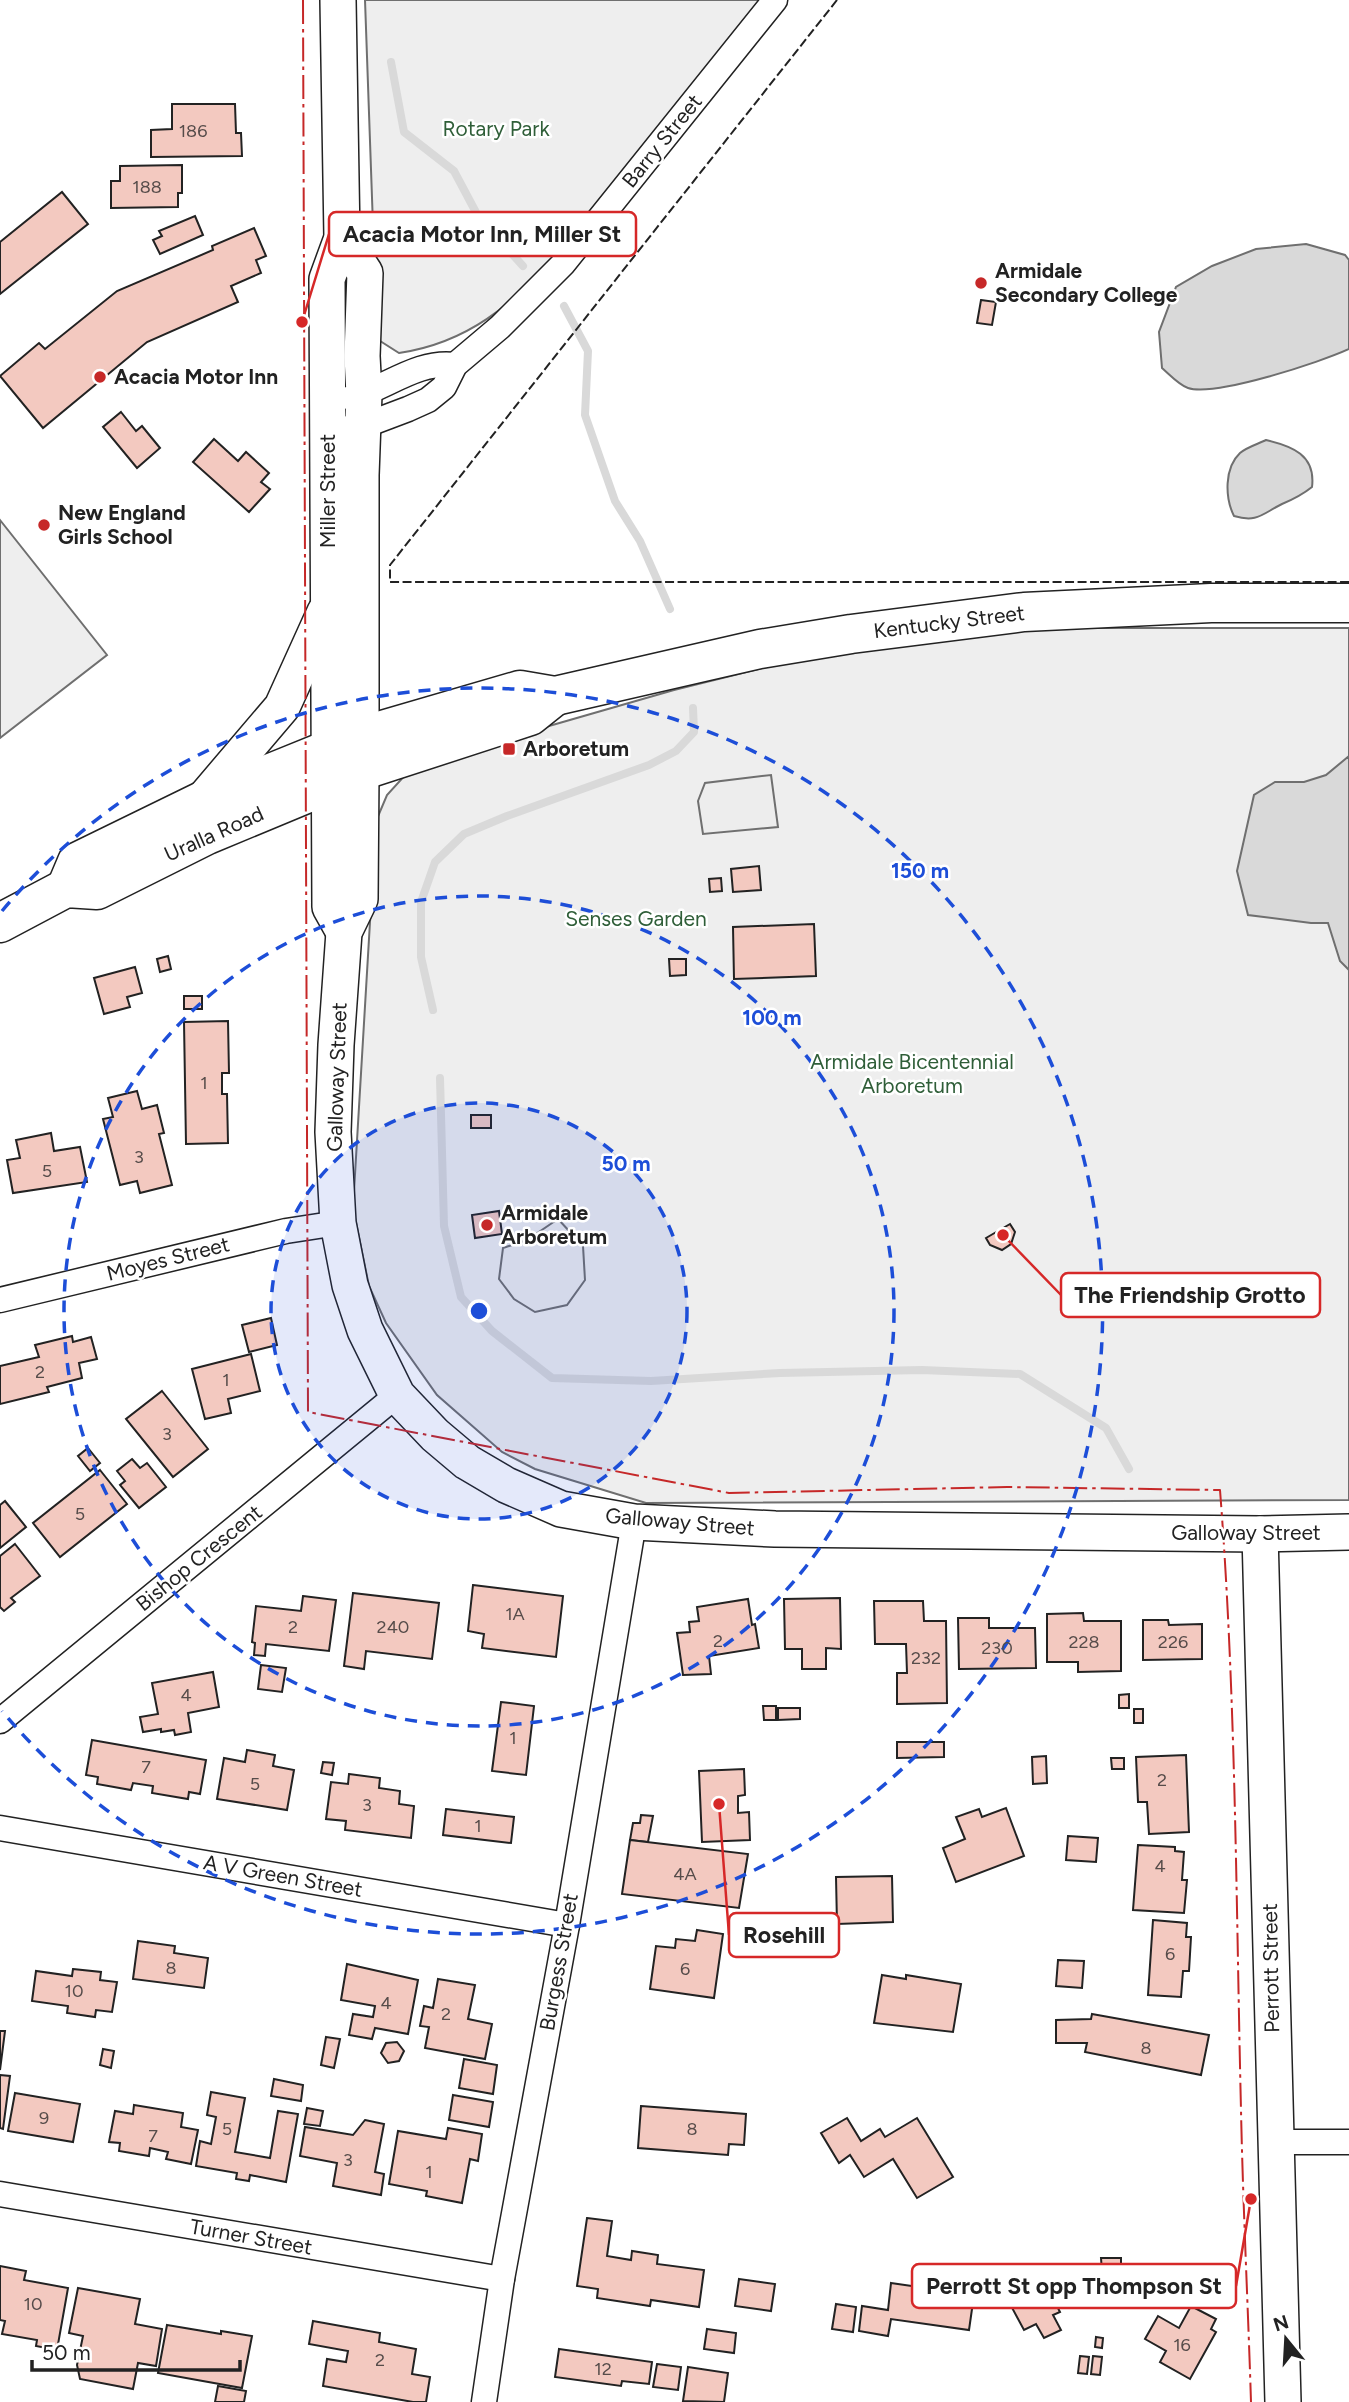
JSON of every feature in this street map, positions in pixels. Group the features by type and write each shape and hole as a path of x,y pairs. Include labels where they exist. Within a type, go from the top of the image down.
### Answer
{"main road":[{"name":"Kentucky Street","path":"346,760 530,716 555,696 760,649 852,634 1024,612 1211,603 1349,603"},
{"name":"Uralla Road","path":"66,888 77,862 201,801 346,760"},
{"name":"Uralla Road","path":"0,923 66,888 97,890 207,835 346,760"}],"street":[{"name":"Miller Street","path":"338,0 342,238 327,279 329,604 346,760"},
{"name":"Barry Street","path":"328,418 364,410 427,366 442,363 455,365 500,327 563,264 775,0"},
{"name":"Miller Street","path":"342,238 365,273 362,356 364,410 346,760"},
{"path":"201,801 282,707 329,604"},
{"name":"Galloway Street","path":"346,760 360,899 345,932 336,1045 333,1132 338,1223 350,1285 365,1330 397,1395 435,1435 467,1462 506,1485 561,1509 634,1522 775,1529 1260,1534 1349,1532"},
{"name":"Moyes Street","path":"0,1300 286,1231 338,1223"},
{"name":"Bishop Crescent","path":"0,1721 397,1395"},
{"name":"Burgess Street","path":"484,2402 502,2279 567,1924 634,1522"},
{"name":"Perrott Street","path":"1260,1534 1283,2402"},
{"name":"A V Green Street","path":"0,1828 567,1924"},
{"path":"1275,2142 1349,2142"},
{"name":"Turner Street","path":"0,2194 502,2279"}],"green space":[{"name":"Rotary Park","path":"365,0 760,0 557,254 523,290 487,319 467,331 424,348 399,353 377,339"},
{"path":"0,520 107,655 0,738"},
{"name":"Armidale Bicentennial Arboretum","path":"1047,628 1349,628 1349,1500 646,1503 535,1469 502,1452 437,1395 386,1323 369,1286 353,1208 376,821 387,795 407,773 464,752 674,690 775,665 870,646"}],"shaded area":[{"path":"1306,244 1345,255 1349,260 1349,349 1316,362 1221,388 1188,388 1162,368 1159,332 1176,287 1212,266 1256,249"},
{"path":"1266,440 1293,449 1306,460 1312,476 1312,487 1298,497 1254,518 1234,516 1228,492 1231,467 1240,453"},
{"path":"1349,756 1349,970 1340,961 1328,923 1248,915 1237,871 1254,795 1275,782 1304,782 1326,775"},
{"path":"771,775 778,827 703,834 698,801 705,783"},
{"path":"558,1219 583,1246 585,1280 567,1305 535,1312 514,1299 499,1279 503,1248 527,1240"}],"building":[{"path":"172,104 235,104 236,133 241,133 242,156 151,157 151,130 172,129"},
{"path":"182,165 182,193 178,193 178,207 111,208 111,181 120,181 120,166"},
{"path":"62,192 88,224 0,294 0,242"},
{"path":"195,216 203,235 160,254 153,240 162,236 159,231"},
{"path":"254,228 266,256 256,260 261,273 231,286 238,302 147,342 43,428 0,376 39,343 45,349 117,291 213,250 212,246"},
{"path":"981,300 996,302 992,325 977,323"},
{"path":"121,412 136,431 142,426 160,448 137,468 103,427"},
{"path":"214,439 238,461 246,452 269,473 261,482 270,489 249,512 193,462"},
{"path":"759,866 761,890 733,892 731,869"},
{"path":"721,878 722,891 710,892 709,879"},
{"path":"814,924 816,976 734,979 733,927"},
{"path":"168,956 171,969 160,972 157,959"},
{"path":"669,959 686,959 686,975 670,976"},
{"path":"135,967 142,993 127,997 130,1007 104,1014 94,978"},
{"path":"184,996 202,996 202,1009 184,1009"},
{"path":"228,1021 229,1073 222,1073 222,1094 227,1094 228,1143 186,1144 184,1022"},
{"path":"137,1091 142,1109 157,1105 164,1133 159,1134 172,1185 140,1193 137,1181 120,1185 103,1119 113,1117 108,1098"},
{"path":"471,1115 491,1115 491,1128 471,1128"},
{"path":"51,1133 54,1151 80,1147 87,1182 13,1193 7,1160 20,1158 16,1140"},
{"name":"Armidale Arboretum","path":"499,1211 502,1234 475,1238 472,1215"},
{"path":"1010,1224 1015,1232 1011,1244 1002,1250 990,1245 986,1238"},
{"path":"271,1318 277,1345 249,1352 242,1325"},
{"path":"72,1336 73,1342 91,1337 97,1359 79,1363 82,1378 47,1387 49,1392 0,1404 0,1366 39,1357 35,1345"},
{"path":"251,1354 260,1391 228,1399 231,1413 205,1419 192,1369"},
{"path":"162,1391 208,1449 173,1477 126,1419"},
{"path":"88,1448 100,1463 90,1471 78,1456"},
{"path":"132,1459 140,1468 147,1463 166,1487 139,1508 120,1485 125,1481 117,1471"},
{"path":"100,1470 127,1504 60,1557 33,1523"},
{"path":"5,1501 26,1527 0,1548 0,1505"},
{"path":"15,1544 40,1576 11,1598 15,1602 4,1611 0,1607 0,1556"},
{"path":"473,1585 563,1596 556,1657 482,1648 484,1634 468,1631"},
{"path":"353,1593 439,1603 432,1659 366,1651 364,1669 344,1666"},
{"path":"303,1596 336,1600 329,1651 266,1644 265,1656 254,1655 255,1643 252,1642 256,1606 301,1611"},
{"path":"840,1598 841,1649 826,1648 826,1669 802,1669 802,1649 785,1649 784,1599"},
{"path":"748,1599 759,1648 709,1656 711,1674 683,1675 677,1633 690,1632 689,1622 699,1621 697,1607"},
{"path":"874,1601 923,1601 924,1621 946,1621 947,1703 897,1704 897,1673 907,1673 906,1644 875,1644"},
{"path":"1083,1613 1084,1621 1121,1621 1121,1671 1078,1672 1078,1662 1047,1662 1047,1614"},
{"path":"958,1618 989,1618 989,1628 1035,1628 1036,1668 959,1669"},
{"path":"1143,1620 1168,1620 1169,1625 1202,1624 1202,1659 1143,1660"},
{"path":"261,1665 286,1668 282,1692 258,1689"},
{"path":"213,1672 219,1707 188,1713 191,1732 175,1735 174,1730 161,1732 161,1729 143,1732 140,1717 158,1714 152,1683"},
{"path":"1129,1694 1129,1708 1119,1708 1119,1695"},
{"path":"501,1702 534,1706 526,1775 492,1771"},
{"path":"763,1706 776,1706 776,1720 764,1720"},
{"path":"778,1708 800,1708 800,1719 778,1720"},
{"path":"1134,1709 1143,1709 1143,1723 1134,1723"},
{"path":"92,1740 206,1760 200,1794 189,1792 188,1799 152,1793 153,1786 133,1783 131,1790 97,1784 98,1777 86,1775"},
{"path":"897,1742 944,1742 944,1757 897,1758"},
{"path":"247,1750 275,1755 273,1766 294,1770 287,1810 217,1799 224,1758 245,1762"},
{"path":"1186,1755 1189,1832 1149,1834 1147,1802 1138,1802 1136,1757"},
{"path":"1046,1756 1047,1783 1033,1784 1032,1757"},
{"path":"1111,1758 1124,1758 1124,1769 1112,1769"},
{"path":"323,1762 334,1763 332,1775 321,1773"},
{"path":"744,1769 745,1795 738,1796 738,1813 749,1812 750,1840 702,1842 699,1771"},
{"path":"349,1774 380,1778 379,1788 400,1791 399,1804 414,1806 411,1838 345,1830 346,1821 326,1819 331,1782 348,1784"},
{"path":"1006,1808 1024,1856 956,1882 943,1848 965,1839 956,1817 979,1809 982,1817"},
{"path":"446,1809 514,1817 511,1843 443,1835"},
{"path":"641,1815 653,1816 648,1842 630,1840 633,1823 640,1823"},
{"path":"1068,1836 1098,1838 1096,1862 1066,1860"},
{"path":"630,1840 748,1854 739,1908 622,1894"},
{"path":"1138,1845 1175,1847 1175,1851 1184,1852 1182,1880 1187,1880 1184,1913 1133,1910"},
{"path":"892,1876 893,1922 837,1924 836,1877"},
{"path":"1153,1920 1187,1923 1186,1937 1191,1937 1189,1971 1183,1971 1181,1997 1148,1995"},
{"path":"697,1930 723,1934 714,1998 650,1989 656,1946 675,1948 676,1939 695,1941"},
{"path":"138,1941 175,1946 174,1953 208,1958 204,1988 133,1979"},
{"path":"1058,1960 1084,1961 1082,1988 1056,1986"},
{"path":"347,1964 418,1980 408,2034 375,2028 372,2039 349,2035 353,2014 373,2017 375,2006 341,2000"},
{"path":"73,1969 101,1972 100,1980 117,1982 112,2012 96,2010 95,2017 67,2013 68,2006 32,2001 36,1971 72,1976"},
{"path":"882,1975 906,1979 906,1975 961,1984 953,2032 874,2023"},
{"path":"438,1979 475,1985 468,2019 492,2024 485,2059 425,2048 429,2027 420,2026 424,2006 433,2008"},
{"path":"1092,2014 1209,2035 1201,2075 1085,2052 1087,2043 1056,2043 1056,2020 1091,2019"},
{"path":"0,2031 5,2031 0,2070"},
{"path":"326,2037 340,2039 334,2068 321,2065"},
{"path":"397,2042 404,2051 399,2061 388,2063 381,2053 386,2043"},
{"path":"103,2049 114,2051 111,2068 100,2065"},
{"path":"464,2059 497,2065 493,2094 459,2088"},
{"path":"0,2075 10,2076 3,2129 0,2128"},
{"path":"274,2079 303,2085 301,2101 271,2096"},
{"path":"211,2092 245,2098 235,2152 270,2158 278,2111 298,2114 286,2182 250,2175 249,2181 236,2179 237,2173 196,2166 200,2141 211,2144 216,2117 207,2115"},
{"path":"15,2093 80,2104 73,2142 8,2131"},
{"path":"453,2095 493,2102 489,2127 449,2120"},
{"path":"134,2105 183,2113 181,2127 198,2130 191,2164 166,2159 168,2152 150,2148 149,2156 119,2151 120,2143 109,2142 115,2111 133,2114"},
{"path":"641,2106 746,2114 744,2145 729,2144 728,2155 638,2148"},
{"path":"307,2108 323,2111 320,2126 304,2124"},
{"path":"847,2118 861,2141 880,2129 885,2137 917,2118 953,2177 917,2198 893,2159 864,2177 850,2155 839,2163 821,2133"},
{"path":"365,2120 384,2124 375,2172 384,2174 381,2195 333,2186 337,2163 300,2156 305,2127 353,2135"},
{"path":"448,2128 482,2134 478,2161 470,2159 462,2203 426,2196 427,2191 389,2184 398,2131 446,2139"},
{"path":"587,2218 612,2221 607,2256 631,2260 632,2251 658,2255 657,2264 704,2270 699,2307 651,2300 650,2306 597,2298 598,2289 577,2286"},
{"path":"1101,2258 1121,2258 1121,2271 1102,2272"},
{"path":"0,2266 26,2271 24,2280 68,2288 57,2350 36,2346 37,2340 2,2334 5,2321 0,2320"},
{"path":"739,2279 775,2284 771,2311 735,2306"},
{"path":"1044,2281 1060,2312 1053,2315 1061,2330 1044,2338 1036,2324 1024,2330 1002,2289 1014,2282 1020,2294"},
{"path":"891,2283 974,2295 969,2330 891,2319 888,2336 859,2331 862,2306 888,2310"},
{"path":"78,2288 140,2299 135,2324 162,2329 156,2366 138,2363 133,2389 80,2379 77,2365 83,2336 69,2333"},
{"path":"836,2304 856,2307 853,2332 832,2329"},
{"path":"1191,2306 1216,2319 1211,2329 1216,2332 1190,2379 1160,2362 1166,2351 1145,2339 1158,2316 1179,2328"},
{"path":"313,2321 380,2333 379,2342 416,2349 412,2374 430,2377 426,2402 323,2386 327,2359 346,2362 348,2351 309,2344"},
{"path":"167,2325 252,2336 242,2388 158,2373"},
{"path":"707,2329 736,2333 734,2353 704,2349"},
{"path":"1096,2337 1103,2338 1102,2348 1095,2347"},
{"path":"559,2349 652,2362 649,2384 622,2381 621,2386 555,2377"},
{"path":"1080,2356 1089,2357 1087,2374 1078,2373"},
{"path":"1093,2356 1102,2357 1100,2375 1091,2374"},
{"path":"657,2364 681,2367 678,2390 653,2387"},
{"path":"688,2367 728,2373 724,2402 683,2401"},
{"path":"218,2386 246,2391 244,2402 215,2402"}],"waterway":[{"path":"391,62 404,132 454,171 479,218 523,266"},
{"path":"564,306 588,351 585,415 615,501 640,541 670,609"},
{"path":"433,1010 421,957 421,902 435,862 464,834 649,765 676,751 694,732 693,708"},
{"path":"440,1078 444,1226 461,1297 492,1331 552,1378 651,1381 780,1373 922,1370 1020,1374 1106,1428 1129,1469"}],"fence":[{"path":"837,0 390,565 390,582 1349,582"}],"power":[{"path":"303,0 308,1412 729,1493 1007,1487 1220,1490 1232,1722 1251,2402"}],"place":[{"name":"Armidale Secondary College","path":"981,283"},
{"name":"Acacia Motor Inn, Miller St","path":"302,322"},
{"name":"Acacia Motor Inn","path":"100,377"},
{"name":"New England Girls School","path":"44,525"},
{"name":"Arboretum","path":"509,749"},
{"name":"Armidale Arboretum","path":"487,1225"},
{"name":"The Friendship Grotto","path":"1003,1235"},
{"name":"Rosehill","path":"719,1804"},
{"name":"Perrott St opp Thompson St","path":"1251,2199"}],"park label":[{"name":"Senses Garden","path":"636,919"}]}
